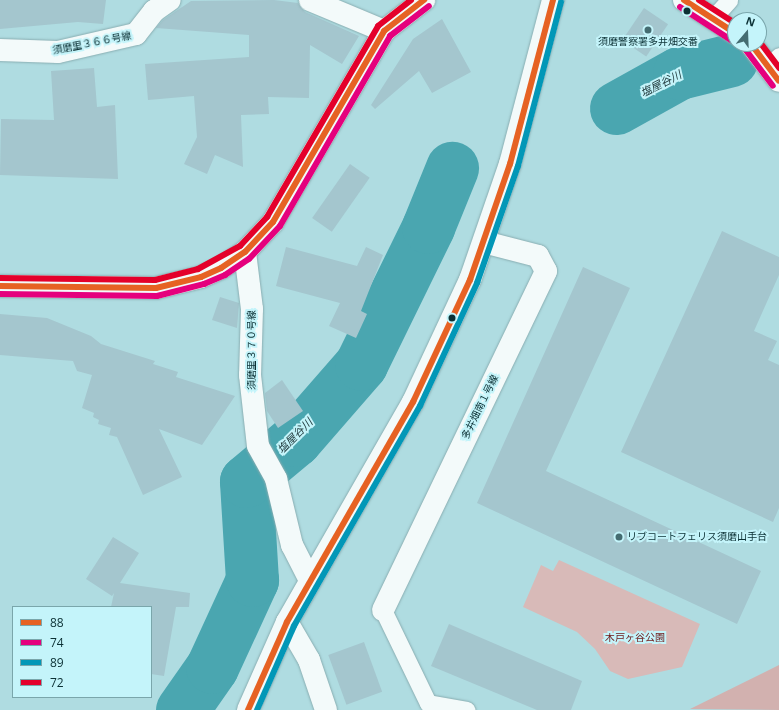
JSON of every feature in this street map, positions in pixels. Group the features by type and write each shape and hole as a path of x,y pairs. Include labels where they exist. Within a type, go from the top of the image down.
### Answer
{"street":[{"name":"須磨里３６６号線","path":"0,50 58,52 136,34 154,11 170,0"},
{"path":"310,0 384,30"},
{"path":"0,286 156,288 201,277 222,268 245,252 274,222 384,30 424,0"},
{"path":"248,710 287,622 425,379 470,280 510,164 553,0"},
{"path":"684,0 727,28"},
{"path":"759,52 776,68"},
{"name":"多井畑南１号線","path":"383,610 546,271 538,256 484,242"},
{"name":"須磨里３７０号線","path":"245,252 252,309 250,375 258,446 276,479 292,544 310,580"},
{"path":"287,622 309,660 326,710"}],"lane":[{"path":"713,18 729,0"},
{"path":"383,610 428,703 466,710"}],"green space":[{"name":"木戸ヶ谷公園","path":"559,560 700,624 682,667 628,679 610,671 595,649 577,632 523,607 541,565 553,571"}],"shaded area":[{"path":"779,665 779,710 690,709"},
{"path":"221,691 212,710 184,710"}],"building":[{"path":"0,0 106,0 103,24 78,22 0,29"},
{"path":"274,0 298,3 305,12 359,36 342,64 310,45 309,98 268,97 269,114 241,115 243,167 215,155 207,174 184,164 197,137 194,96 148,100 145,64 249,57 249,35 156,28 163,20 191,1"},
{"path":"644,8 668,24 646,57 622,40"},
{"path":"442,19 471,72 432,93 419,71 375,109 371,105 413,39"},
{"path":"94,68 97,107 115,105 118,179 0,175 1,119 54,120 51,71"},
{"path":"350,164 370,178 332,232 312,218"},
{"path":"722,231 779,257 779,275 754,331 777,341 768,360 779,365 779,508 773,522 621,452"},
{"path":"286,247 357,266 366,247 383,255 361,311 367,314 356,338 329,326 340,303 276,286"},
{"name":"リブコートフェリス須磨山手台","path":"583,267 630,288 546,471 761,571 737,624 477,503"},
{"path":"220,297 239,303 237,328 212,320"},
{"path":"0,314 47,318 91,336 101,344 155,361 153,364 178,372 176,377 235,396 202,445 159,429 182,477 143,495 117,437 109,435 111,428 98,424 99,420 93,417 94,413 82,408 92,375 77,371 73,361 0,355"},
{"path":"282,380 303,411 278,428 267,411 265,393"},
{"path":"113,537 139,553 120,583 190,593 189,607 176,607 164,676 152,674 152,606 111,606 114,593 112,596 86,579"},
{"path":"449,624 582,681 571,710 537,710 431,666"},
{"path":"364,642 382,692 346,705 328,655"}],"waterway":[{"name":"塩屋谷川","path":"616,108 679,73 731,60"},
{"name":"塩屋谷川","path":"182,710 212,667 252,580 246,481 295,440 361,364 428,227 452,168"}],"transit line":[{"name":"72","path":"0,278 155,280 198,269 240,246 267,217 378,26 411,0"},
{"name":"88","path":"0,286 156,288 201,277 221,268 245,252 273,222 384,31 424,0"},
{"name":"88","path":"248,710 287,622 413,402 470,280 510,164 553,0"},
{"name":"88","path":"684,0 727,28"},
{"name":"72","path":"699,0 727,18"},
{"name":"89","path":"257,710 294,626 420,406 477,283 518,166 561,2"},
{"name":"74","path":"0,294 157,296 204,284 225,275 249,259 280,226 390,36 429,6"},
{"name":"74","path":"680,7 727,37"},
{"name":"74","path":"747,52 773,86"},
{"name":"88","path":"757,52 779,81"},
{"name":"72","path":"767,52 779,68"}],"place":[{"name":"須磨警察署多井畑交番","path":"648,30"},
{"name":"リブコートフェリス須磨山手台","path":"619,537"}]}
